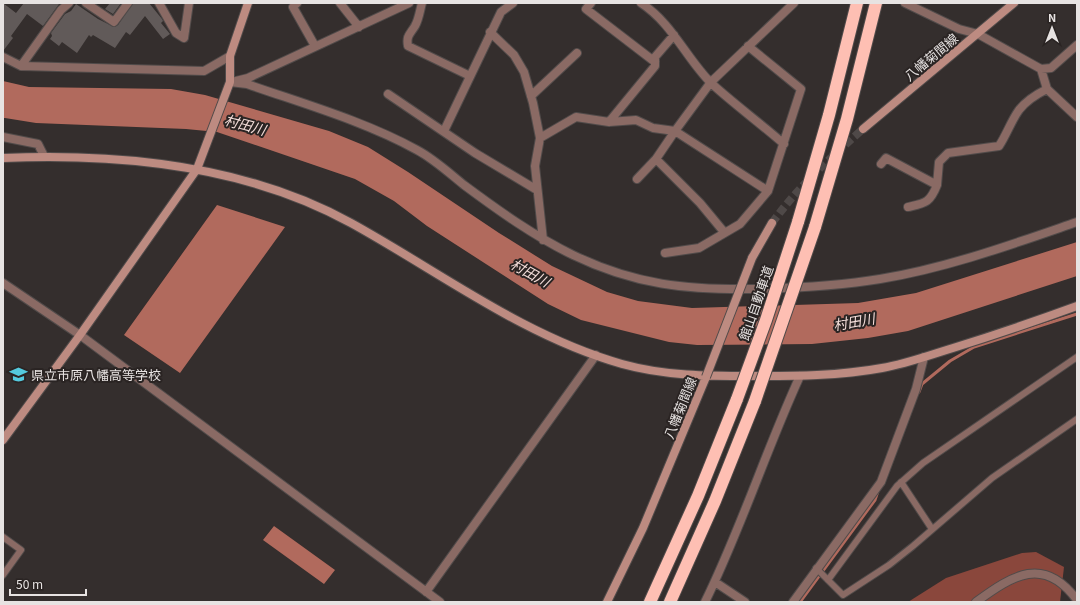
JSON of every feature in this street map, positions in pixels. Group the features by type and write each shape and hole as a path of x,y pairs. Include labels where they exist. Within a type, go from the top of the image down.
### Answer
{"highway":[{"name":"館山自動車道","path":"650,602 692,510 737,399 773,298 798,222 829,115 857,3"},
{"path":"670,602 755,401 815,227 847,119 876,3"}],"street":[{"path":"21,66 61,10 69,3"},
{"path":"86,3 114,22 128,3"},
{"path":"159,3 176,33 184,38 189,3"},
{"path":"3,440 80,335 197,169 230,82 230,56 248,3"},
{"path":"298,3 293,7 315,46"},
{"path":"340,3 358,27"},
{"path":"230,82 248,78 409,3"},
{"path":"422,3 415,25 409,32 406,40 408,46 470,76"},
{"path":"444,131 490,32 501,12 513,3"},
{"path":"591,3 586,9 655,62"},
{"path":"641,3 651,10 674,35 710,82 784,144"},
{"path":"637,179 656,159 710,82 794,3"},
{"path":"905,3 959,29 978,34 1041,69 1051,68 1077,45"},
{"name":"八幡菊間線","path":"864,129 1014,3"},
{"path":"490,32 514,55 524,72 531,96 540,138 535,166 543,240"},
{"path":"609,122 655,66 655,57 674,35"},
{"path":"665,253 699,248 740,224 768,191 801,90 748,46"},
{"path":"531,96 577,53"},
{"path":"3,57 21,66 204,71 230,56"},
{"path":"1041,69 1047,89 1077,117"},
{"path":"230,82 247,84 369,126 419,151 524,228 543,240 603,268 663,285 721,289 803,288 879,280 929,269 1077,222"},
{"path":"908,207 927,202 934,194 937,185 939,162 948,153 999,146 1008,133 1020,110 1036,94 1047,89"},
{"path":"388,94 475,153 537,190"},
{"path":"540,138 576,117 609,122 636,120 653,128 675,131 768,191"},
{"path":"3,137 38,144 44,156"},
{"path":"3,158 44,156 125,159 197,169 276,190 325,210 355,225 526,326 562,344 650,370 706,376 800,376 852,373 886,368 1024,326 1077,306"},
{"path":"881,164 886,158 937,185"},
{"path":"656,159 700,203 724,232"},
{"name":"八幡菊間線","path":"607,602 643,528 706,376 752,258 772,223"},
{"path":"3,283 80,335 440,602"},
{"path":"426,592 596,355"},
{"path":"793,602 816,568 880,482 916,389 924,357"},
{"path":"705,602 753,492 784,411 800,376"},
{"path":"976,602 1014,578 1027,574 1045,575 1061,582 1077,600"},
{"path":"715,582 745,602"}],"lane":[{"path":"828,580 901,482 923,463 1077,357"},
{"path":"816,568 843,594 889,565 992,478 1077,419"},
{"path":"901,482 932,529"},
{"path":"3,538 21,550 3,575"}],"shaded area":[{"path":"1036,552 1064,567 1060,602 908,602 946,578 1022,553"}],"water":[{"name":"村田川","path":"3,81 29,87 171,89 205,95 329,131 368,147 552,266 607,292 638,301 692,308 858,303 916,293 1077,242 1077,276 908,331 868,338 812,344 697,345 669,342 581,320 548,304 427,226 394,201 355,179 217,132 186,129 36,123 3,118"},
{"path":"217,205 285,227 180,373 124,335"},
{"path":"274,526 335,570 324,584 263,540"}],"building":[{"path":"3,3 16,13 24,3 59,4 43,26 27,14 11,36 13,38 3,51"},
{"path":"110,3 121,3 113,14 105,9"},
{"path":"133,3 149,3 162,19 163,21 161,23 170,34 163,39 145,16 130,35 126,32 115,48 93,35 91,37 89,35 77,53 62,42 59,46 50,39 52,36 51,33 65,14 71,11 76,4 98,19 114,27 118,25"}],"waterway":[{"path":"919,392 922,384 950,361 974,347 1077,314"},
{"path":"800,602 875,500 878,491"}],"tunnel":[{"path":"772,223 793,197 826,162 863,129"}],"place":[{"name":"県立市原八幡高等学校","path":"18,375"}]}
